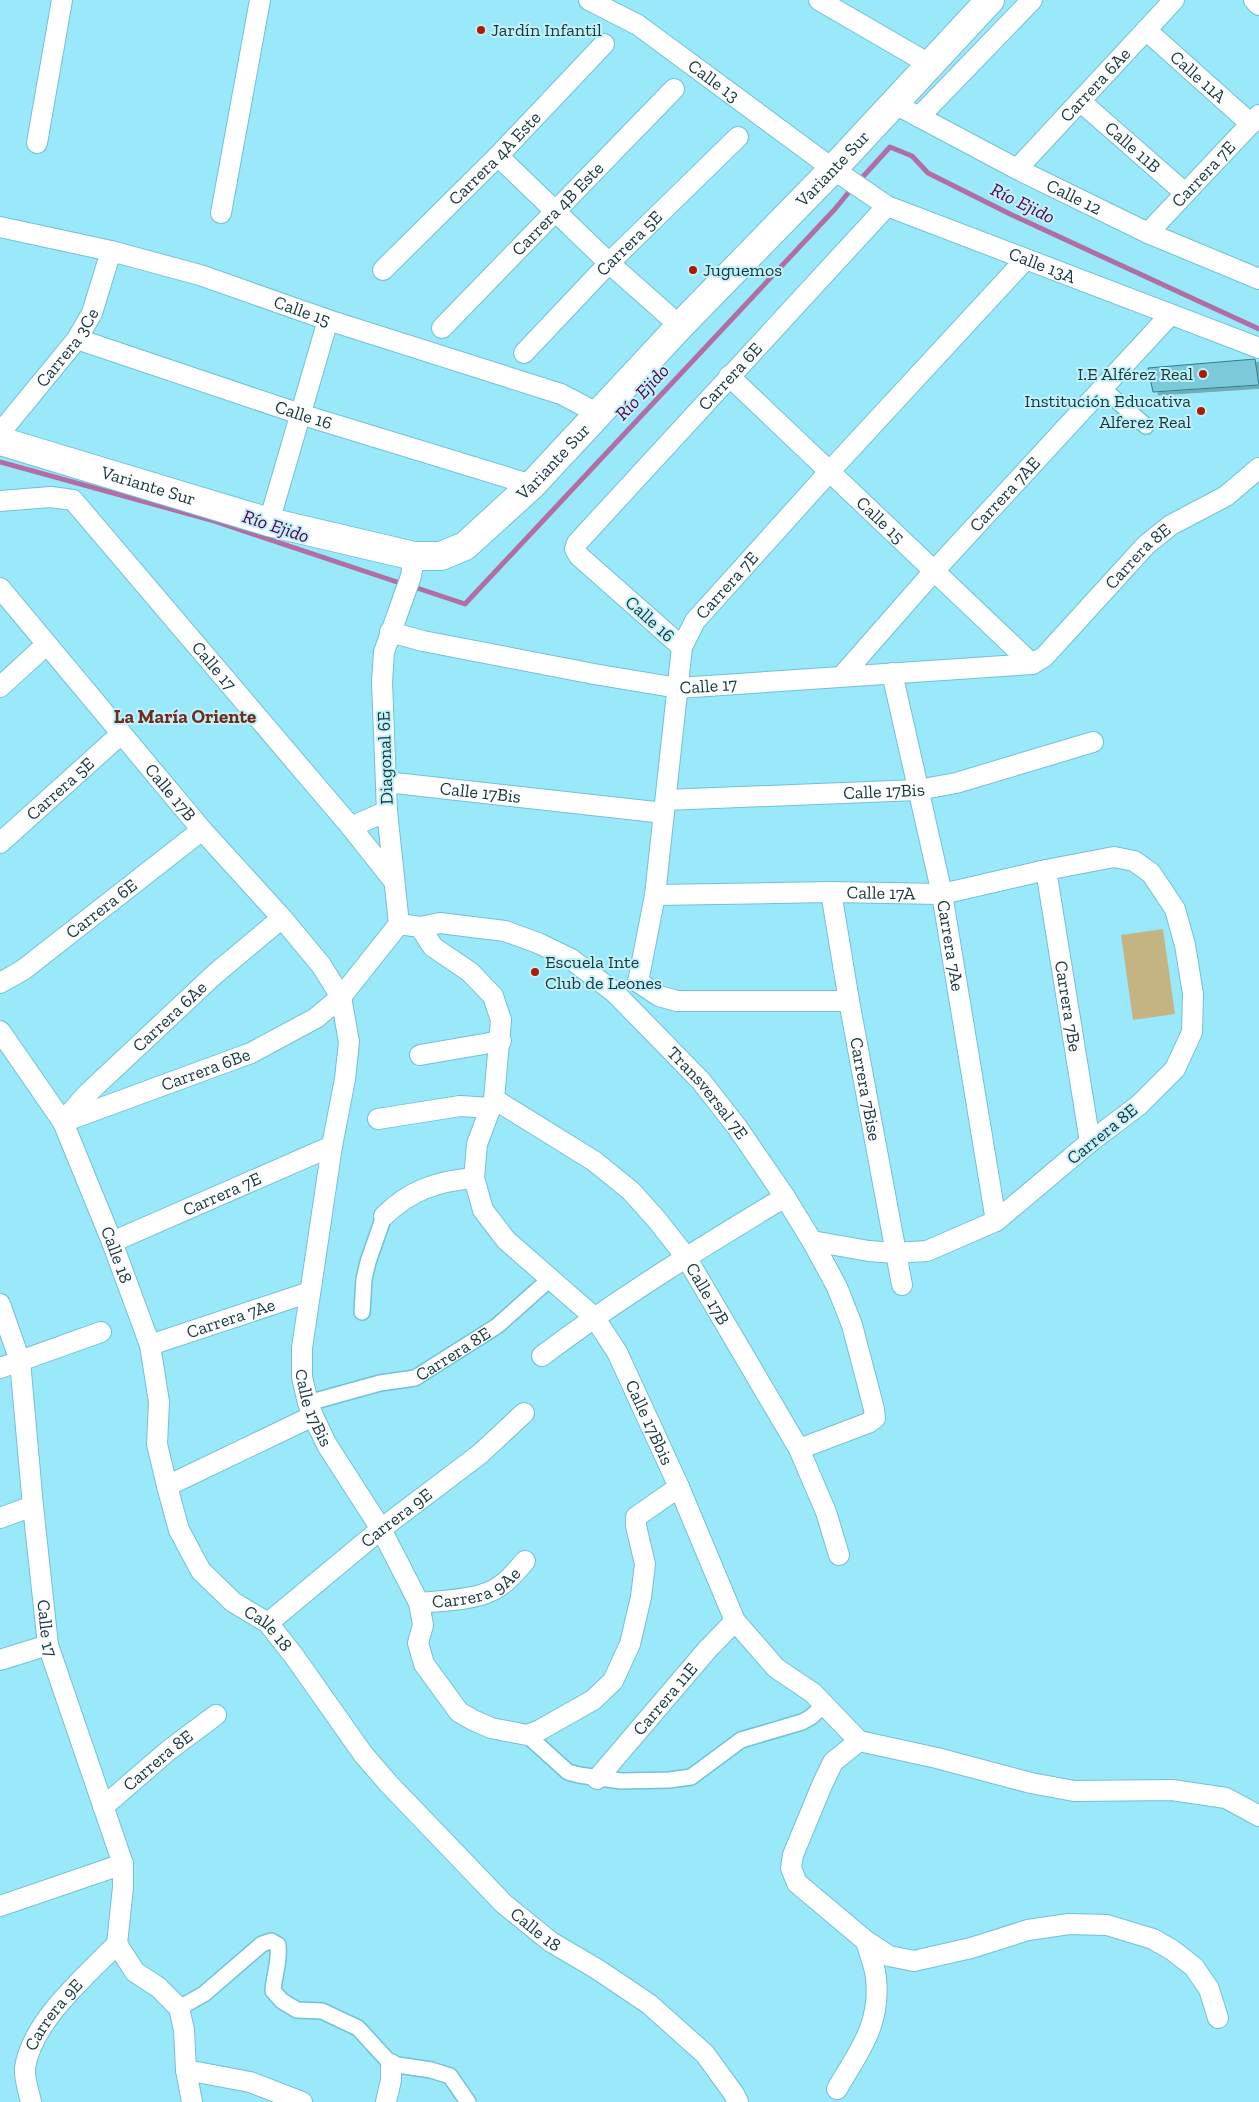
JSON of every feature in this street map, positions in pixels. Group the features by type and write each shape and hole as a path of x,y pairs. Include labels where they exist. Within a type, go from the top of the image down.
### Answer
{"main road":[{"name":"Variante Sur","path":"0,441 412,566 464,546 532,485 680,326 839,174 893,103 931,65 990,0"}],"street":[{"path":"37,143 62,0"},
{"path":"221,213 260,0"},
{"name":"Calle 13","path":"589,0 638,25 839,174"},
{"path":"819,0 931,65"},
{"path":"919,116 1032,0"},
{"name":"Carrera 6Ae","path":"1017,169 1174,0"},
{"path":"1254,0 1259,4"},
{"name":"Calle 11A","path":"1146,30 1255,120"},
{"name":"Carrera 4A Este","path":"383,270 498,156 604,44"},
{"name":"Carrera 4B Este","path":"442,328 674,89"},
{"name":"Calle 11B","path":"1080,101 1185,193"},
{"name":"Calle 12","path":"893,103 1017,169 1148,232 1257,275"},
{"name":"Carrera 7E","path":"1148,232 1255,120"},
{"name":"Carrera 5E","path":"524,353 609,263 738,137"},
{"path":"498,156 555,213 680,326"},
{"name":"Calle 13A","path":"839,174 887,206 1259,348"},
{"name":"Carrera 6E","path":"575,549 577,543 887,206"},
{"name":"Calle 15","path":"0,227 111,251 200,275 328,320 561,394 599,414"},
{"name":"Carrera 3Ce","path":"0,434 77,339 92,313 111,251"},
{"name":"Carrera 7E","path":"638,982 655,895 682,648 695,621 830,471 1026,260"},
{"name":"Carrera 7AE","path":"842,676 934,571 1170,315"},
{"path":"269,522 328,320"},
{"name":"Calle 16","path":"77,339 300,414 532,485"},
{"name":"Calle 15","path":"730,376 1032,664"},
{"path":"1102,388 1146,426"},
{"name":"Carrera 8E","path":"1032,664 1044,657 1146,545 1171,525 1226,496 1259,468"},
{"name":"Calle 17","path":"0,501 51,497 73,500 352,827 393,880"},
{"name":"Calle 16","path":"575,549 579,556 682,648"},
{"name":"Diagonal 6E","path":"399,924 387,811 382,682 384,652 412,566"},
{"name":"Calle 17B","path":"0,588 202,830 282,918 321,965 341,997"},
{"name":"Calle 17","path":"390,632 442,645 678,688 1032,664"},
{"path":"0,687 46,645"},
{"name":"Carrera 7Ae","path":"892,673 942,894 996,1221"},
{"name":"Carrera 5E","path":"0,843 121,734"},
{"name":"Calle 17Bis","path":"386,782 665,806 918,790 956,783 1093,742"},
{"path":"352,827 387,811"},
{"name":"Carrera 6E","path":"0,983 23,970 202,830"},
{"name":"Calle 17A","path":"655,895 830,892 942,894 1046,870 1114,857 1134,861"},
{"name":"Carrera 8E","path":"812,1241 869,1251 895,1253 927,1251 996,1221 1090,1142 1139,1105 1175,1068 1192,1032 1193,994 1184,945 1175,909 1151,873 1134,861"},
{"name":"Carrera 7Be","path":"1046,870 1090,1142"},
{"name":"Carrera 7Bise","path":"830,892 902,1285"},
{"name":"Carrera 6Ae","path":"63,1122 88,1094 215,974 282,918"},
{"name":"Transversal 7E","path":"399,924 420,927 440,923 505,931 571,958 614,992 701,1081 785,1197 837,1287 852,1325 875,1418 868,1423 799,1449"},
{"name":"Carrera 6Be","path":"63,1122 251,1053 316,1018 341,997 399,924"},
{"name":"Calle 17Bbis","path":"420,927 433,947 470,972 493,996 501,1020 501,1041 492,1104 477,1144 474,1178 482,1210 506,1240 594,1317 617,1352 679,1487 735,1621 776,1668 813,1693 859,1740"},
{"path":"614,992 638,982 659,996 677,1001 849,1001"},
{"name":"Calle 17Bis","path":"341,997 349,1042 345,1079 332,1146 302,1348 302,1377 310,1410 327,1446 381,1529 419,1603 423,1625 418,1643 424,1664 459,1712 491,1728 511,1733 527,1734"},
{"name":"Calle 18","path":"0,1031 63,1122 112,1242 150,1345 160,1402 157,1444 167,1486 179,1530 201,1571 233,1602 268,1623 375,1769 497,1897 551,1942 597,1969 649,2004 705,2054 738,2102"},
{"path":"420,1055 501,1041"},
{"path":"378,1119 460,1106 492,1104"},
{"name":"Calle 17B","path":"492,1104 594,1161 631,1192 686,1256 799,1449 826,1512 839,1555"},
{"name":"Carrera 7E","path":"112,1242 332,1146"},
{"path":"362,1312 366,1270 384,1216 392,1208 427,1186 450,1180 474,1178"},
{"path":"542,1356 594,1317 686,1256 785,1197"},
{"name":"Carrera 8E","path":"167,1486 310,1410 380,1383 415,1378 497,1326 551,1278"},
{"name":"Carrera 7Ae","path":"150,1345 310,1292"},
{"name":"Calle 17","path":"0,1304 20,1361 48,1645 123,1864 123,1887 117,1944"},
{"path":"0,1368 101,1332"},
{"name":"Carrera 9E","path":"268,1623 381,1529 480,1454 524,1413"},
{"path":"527,1734 540,1730 593,1700 613,1681 630,1644 646,1564 636,1526 636,1517 679,1487"},
{"path":"0,1518 33,1506"},
{"name":"Carrera 9Ae","path":"419,1603 457,1599 489,1592 512,1577 525,1562"},
{"name":"Carrera 11E","path":"597,1779 707,1650 735,1621"},
{"path":"0,1660 48,1645"},
{"path":"527,1734 568,1772 597,1779 621,1781 669,1780 691,1776 740,1740 802,1722 811,1717 824,1705"},
{"name":"Carrera 8E","path":"103,1807 169,1750 216,1715"},
{"path":"1218,2018 1209,1989 1194,1967 1172,1950 1152,1939 1107,1925 1069,1924 1028,1930 971,1948 914,1961 888,1956 866,1941 798,1883 790,1868 793,1855 822,1785 834,1762 859,1740 1031,1783 1074,1791 1172,1790 1226,1798 1259,1816"},
{"path":"0,1906 123,1864"},
{"path":"179,2008 204,1994 262,1944 271,1941 278,1946 280,1960 274,1977 273,1991 282,2001 297,2010 322,2011 358,2028 391,2064 430,2070 450,2076 468,2102"},
{"path":"837,2089 872,2027 877,2002 876,1976 866,1941"},
{"path":"117,1944 136,1972 158,1987 179,2008 184,2030 186,2070 192,2102"},
{"name":"Carrera 9E","path":"31,2102 25,2070 31,2044 52,2013 117,1944"},
{"path":"386,2102 391,2080 391,2064"},
{"path":"186,2070 250,2082 302,2102"}],"shaded area":[{"path":"1163,929 1175,1014 1133,1020 1121,935"}],"building":[{"name":"I.E Alférez Real","path":"1255,359 1259,385 1153,392 1148,368"}],"waterway":[{"name":"Río Ejido","path":"859,181 890,147 912,156 928,173 1012,215 1259,329"},
{"name":"Río Ejido","path":"411,586 465,604 835,209 853,187"},
{"name":"Río Ejido","path":"0,462 211,520 403,584"}],"place":[{"name":"Jardín Infantil","path":"481,30"},
{"name":"Juguemos","path":"693,270"},
{"name":"I.E Alférez Real","path":"1203,374"},
{"name":"Institución Educativa Alferez Real","path":"1201,411"},
{"name":"Escuela Inte Club de Leones","path":"535,972"}],"district":[{"name":"La María Oriente","path":"185,716"}]}
